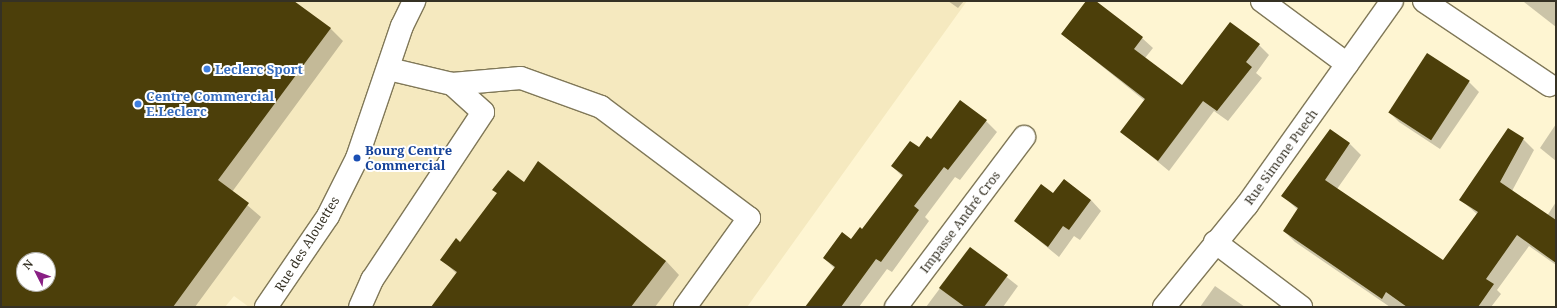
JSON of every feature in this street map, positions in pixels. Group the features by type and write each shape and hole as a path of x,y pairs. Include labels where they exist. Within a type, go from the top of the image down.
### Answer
{"street":[{"name":"Rue des Alouettes","path":"266,307 328,216 357,158 389,69 402,26 414,1"},
{"path":"1262,1 1347,64"},
{"name":"Rue Simone Puech","path":"1164,307 1215,242 1247,205 1392,1"},
{"path":"1424,1 1549,85"},
{"path":"389,69 452,84 521,78 601,107 749,218 685,307"},
{"path":"360,307 372,280 483,112 452,84"},
{"name":"Impasse André Cros","path":"896,307 1024,137"},
{"path":"1215,242 1301,307"}],"shaded area":[{"path":"1,1 967,1 747,307 249,307 234,296 225,307 1,307"}],"building":[{"name":"Centre Commercial E.Leclerc","path":"1,1 294,1 331,28 218,180 249,203 173,307 1,307"},
{"path":"1086,1 1096,1 1143,37 1134,49 1182,85 1230,22 1260,44 1246,62 1252,67 1217,111 1203,101 1158,161 1120,132 1145,99 1061,34"},
{"path":"1427,53 1470,81 1431,140 1388,113"},
{"path":"960,100 987,120 948,170 944,167 914,206 919,210 881,262 876,259 841,307 805,307 835,267 823,258 842,232 851,239 860,227 862,229 903,175 891,166 910,141 919,147 927,136 931,139"},
{"path":"1508,128 1524,138 1500,182 1556,220 1556,263 1517,235 1486,279 1494,284 1478,307 1407,307 1386,292 1382,299 1283,231 1298,208 1281,196 1330,129 1350,143 1325,180 1443,260 1478,212 1459,200"},
{"path":"538,161 666,261 631,307 431,307 457,272 440,260 456,238 460,242 497,193 492,190 508,170 524,182"},
{"path":"1064,179 1091,200 1069,230 1063,226 1048,247 1014,221 1041,184 1053,193"},
{"path":"970,247 1008,275 984,307 965,307 939,288"}],"place":[{"name":"Leclerc Sport","path":"207,69"},
{"name":"Centre Commercial E.Leclerc","path":"138,104"},
{"name":"Bourg Centre Commercial","path":"357,158"}]}
